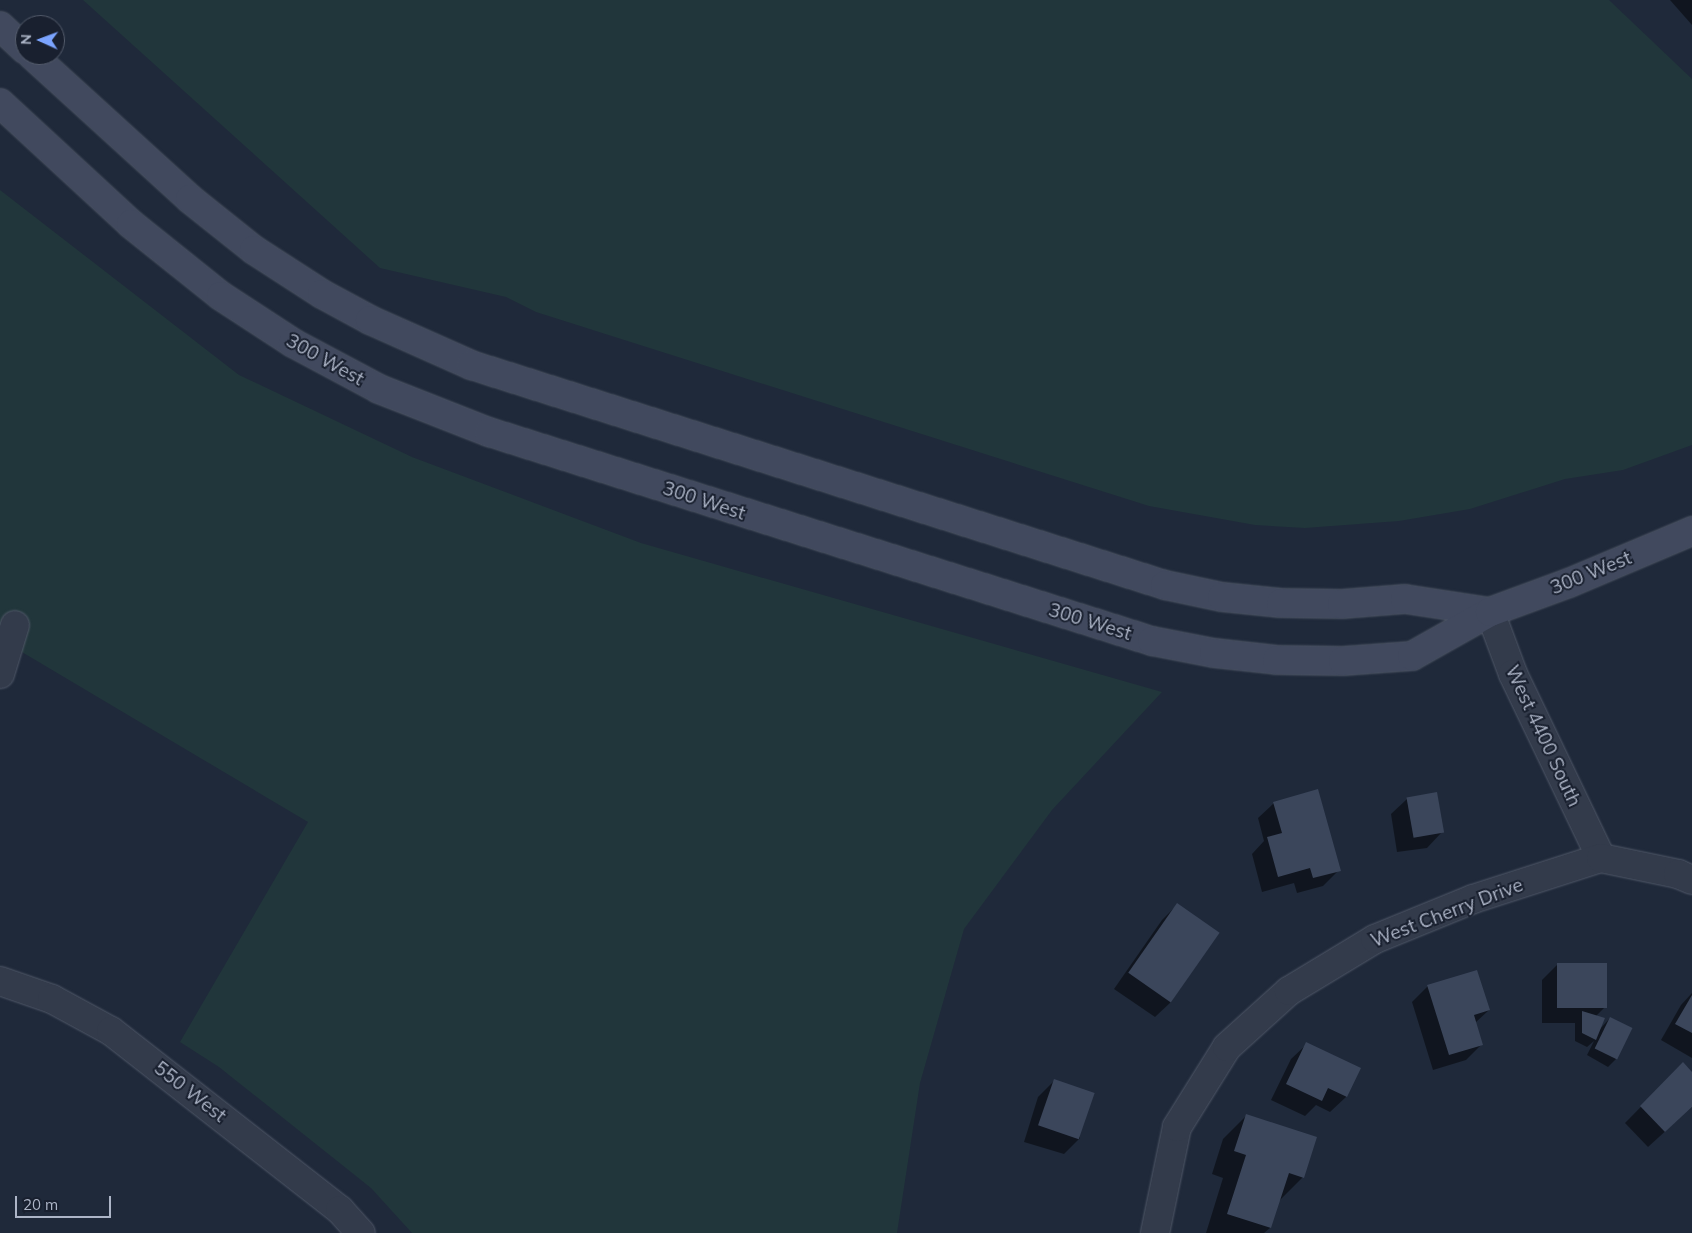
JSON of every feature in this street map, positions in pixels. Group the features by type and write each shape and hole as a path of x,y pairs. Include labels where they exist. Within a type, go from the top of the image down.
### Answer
{"main road":[{"path":"0,26 15,40"},
{"name":"300 West","path":"43,65 190,199 254,250 362,316 471,365 1155,583 1222,597 1281,603 1342,604 1406,599 1490,612"},
{"name":"300 West","path":"0,103 153,242 245,312 353,376 415,404 489,432 1090,624 1183,648 1301,661 1412,656 1490,612 1570,583 1692,531"}],"street":[{"name":"West 4400 South","path":"1490,612 1513,674 1601,858"},
{"path":"0,674 15,625"},
{"path":"1601,858 1678,874 1692,880"},
{"name":"West Cherry Drive","path":"1155,1233 1177,1127 1227,1047 1289,991 1375,939 1473,899 1601,858"},
{"name":"550 West","path":"0,981 52,999 111,1031 340,1210 361,1233"}],"green space":[{"path":"83,0 1609,0 1692,79 1692,445 1623,470 1565,479 1470,509 1399,521 1305,528 1255,525 1149,506 536,312 506,297 380,268"},
{"path":"0,190 239,375 412,457 641,543 1162,692 1052,810 964,929 920,1083 897,1233 412,1233 371,1188 219,1067 180,1042 308,822 0,639"}],"building":[{"path":"1318,789 1341,871 1313,878 1310,868 1278,877 1267,837 1282,833 1273,802"},
{"path":"1437,792 1444,832 1414,838 1406,797"},
{"path":"1177,903 1220,933 1171,1002 1128,973"},
{"path":"1557,963 1607,963 1607,1008 1557,1008"},
{"path":"1477,970 1490,1010 1474,1015 1483,1045 1449,1055 1427,985"},
{"path":"1692,995 1692,1033 1675,1024"},
{"path":"1582,1011 1605,1018 1596,1040 1582,1033"},
{"path":"1610,1017 1632,1028 1617,1059 1595,1048"},
{"path":"1306,1042 1361,1068 1347,1097 1328,1088 1322,1101 1286,1084"},
{"path":"1683,1062 1692,1072 1692,1107 1665,1132 1640,1106"},
{"path":"1054,1079 1095,1093 1079,1139 1038,1125"},
{"path":"1246,1114 1317,1137 1304,1178 1289,1173 1271,1228 1227,1214 1246,1155 1234,1151"}]}
